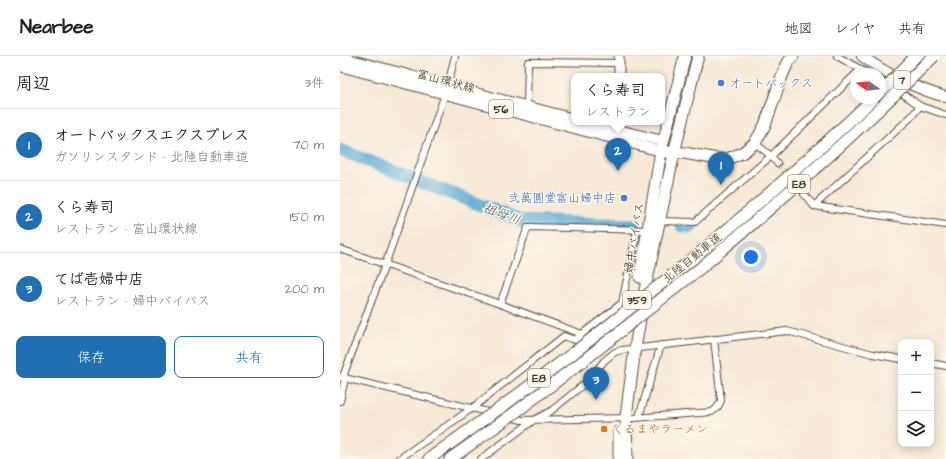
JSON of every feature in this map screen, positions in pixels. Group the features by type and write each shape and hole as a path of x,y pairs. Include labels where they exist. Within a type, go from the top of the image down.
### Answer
{"highway":[{"name":"359","path":"662,146 685,56"},
{"name":"359","path":"678,150 698,56"},
{"path":"662,146 718,159 727,159 742,154 755,144 765,125 783,73 789,61 794,56"},
{"path":"886,83 916,56"},
{"name":"北陸自動車道","path":"450,459 583,361 767,213 818,167 934,56"},
{"name":"北陸自動車道","path":"429,459 576,351 695,257 754,208 868,104"},
{"name":"婦中バイパス","path":"619,459 632,349 643,230 662,146"},
{"name":"婦中バイパス","path":"632,349 660,221 678,150"},
{"name":"婦中バイパス","path":"623,418 627,459"}],"main road":[{"name":"7","path":"862,56 876,67 932,93 946,97"},
{"name":"富山環状線","path":"340,57 446,89 571,122"},
{"name":"富山環状線","path":"340,66 527,106 571,118"},
{"name":"富山環状線","path":"582,125 662,146"},
{"path":"617,126 662,146"}],"street":[{"path":"340,401 342,378 385,264 446,89 455,56"},
{"path":"837,56 857,68"},
{"path":"527,106 528,62 550,59 619,59 619,73"},
{"path":"660,221 695,222 771,156 850,80"},
{"path":"886,89 909,98 920,106 946,115"},
{"path":"814,206 911,117 920,106"},
{"path":"755,144 771,156 777,163"},
{"path":"804,194 814,206 946,225"},
{"path":"399,459 471,409 564,336 575,340 622,303 643,230 528,227 500,304"},
{"path":"340,249 582,334"},
{"path":"481,459 534,420 551,411 589,380 604,361 615,352 661,345 787,332 873,354 898,358"},
{"path":"342,378 522,420 623,418 712,412 721,402 714,339"},
{"path":"639,417 661,345"},
{"path":"934,364 946,366"}],"waterway":[{"name":"祖母川","path":"340,150 412,178"},
{"name":"祖母川","path":"422,182 521,221 634,225"},
{"name":"祖母川","path":"682,226 691,227"}],"tunnel":[{"path":"777,163 790,177"}],"place":[{"name":"オートバックス","path":"721,83"},
{"name":"くら寿司","path":"618,171"},
{"name":"オートバックスエクスプレス","path":"721,185"},
{"name":"弐萬圓堂富山婦中店","path":"624,198"},
{"name":"てば壱婦中店","path":"596,400"},
{"name":"くるまやラーメン","path":"604,429"}]}
